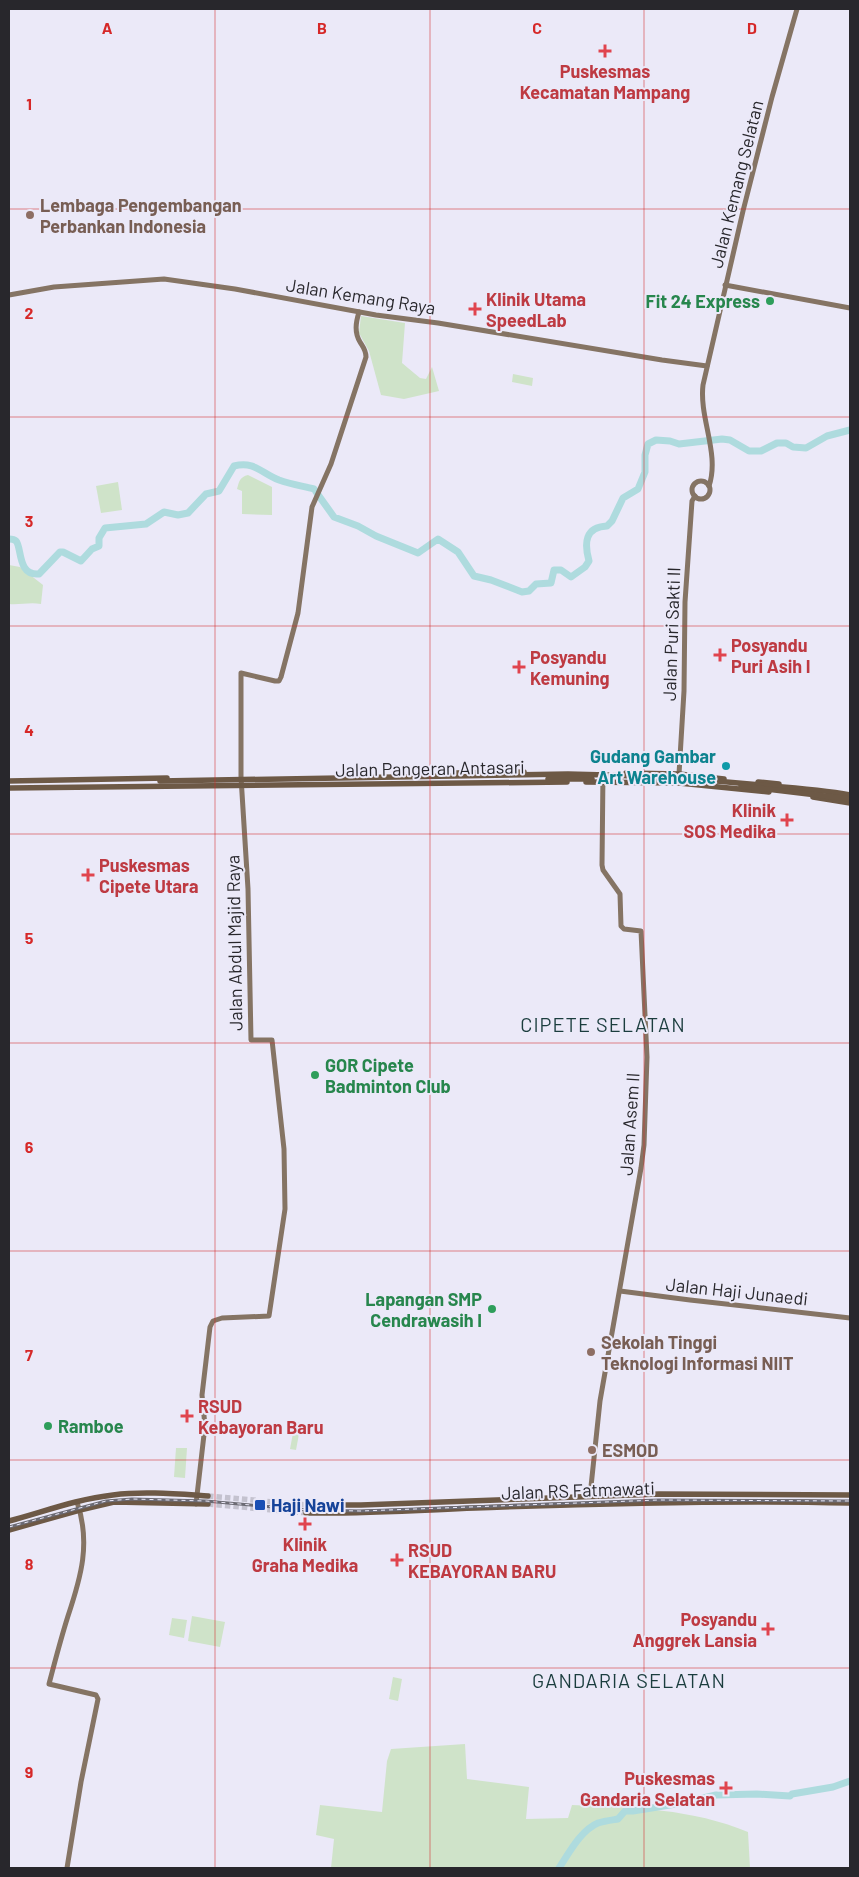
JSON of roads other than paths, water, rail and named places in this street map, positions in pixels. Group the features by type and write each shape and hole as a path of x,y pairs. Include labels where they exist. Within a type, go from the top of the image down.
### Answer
{"main road":[{"path":"547,772 547,782"},
{"name":"Jalan Pangeran Antasari","path":"9,785 241,777 602,772 680,774 810,787 850,794"},
{"path":"9,785 568,774 689,778 850,794"},
{"path":"9,785 630,779 688,781 850,799"},
{"path":"729,779 729,788"},
{"name":"Jalan Pangeran Antasari","path":"9,785 242,786 603,781 680,783 805,796 850,803"},
{"path":"9,1521 77,1502 126,1494 208,1496"},
{"path":"728,1494 730,1498 728,1502"},
{"name":"Jalan RS Fatmawati","path":"307,1505 361,1505 590,1496 850,1495"},
{"path":"467,1501 467,1508"},
{"path":"9,1530 80,1510 124,1502 208,1504"},
{"name":"Jalan RS Fatmawati","path":"306,1513 374,1513 590,1504 850,1503"}],"street":[{"name":"Jalan Kemang Selatan","path":"709,486 712,477 710,449 702,399 707,366 710,362 725,285 764,127 797,9"},
{"name":"Jalan Kemang Raya","path":"9,295 54,287 164,279 235,289 359,312 707,366"},
{"path":"725,285 850,308"},
{"path":"242,786 241,673 275,681 279,681 281,677 298,613 309,524 366,357 366,351 356,331 359,312"},
{"path":"702,481 709,486 710,492 706,498 700,499 695,496 693,490 696,483 702,481"},
{"name":"Jalan Puri Sakti II","path":"680,774 687,566 692,501 695,496"},
{"name":"Jalan Asem II","path":"590,1496 600,1401 644,1146 647,1057 641,932 624,929 621,926 620,894 603,870 602,865 602,772"},
{"name":"Jalan Abdul Majid Raya","path":"196,1504 205,1426 202,1396 210,1327 213,1321 222,1318 269,1316 285,1209 284,1149 272,1040 251,1040 248,885 242,786"},
{"name":"Jalan Haji Junaedi","path":"620,1291 850,1318"},
{"path":"67,1868 81,1782 98,1699 96,1695 49,1684 80,1577 84,1538 77,1502"}],"waterway":[{"path":"9,539 16,541 24,566 27,571 32,573 39,574 60,552 81,561 92,549 99,546 99,538 105,528 146,524 164,512 178,515 188,513 206,494 219,491 234,466 247,465 258,468 279,480 314,489 334,517 418,553 438,539 458,552 474,576 491,580 522,592 529,591 536,584 551,583 554,570 561,570 571,577 585,567 589,561 587,542 590,533 594,529 607,526 612,521 623,498 638,489 645,472 645,455 648,444 656,440 679,444 722,439 730,440 749,451 761,451 777,443 786,443 793,447 806,448 827,436 850,430"},
{"path":"559,1868 576,1842 586,1831 598,1823 618,1819 625,1811 682,1803 716,1795 757,1794 790,1796 792,1794 833,1787 850,1781"}],"tunnel":[{"path":"208,1496 307,1505"},
{"path":"208,1504 306,1513"}],"railway":[{"path":"9,1527 106,1501 132,1499 206,1501 307,1510 361,1511 659,1500 850,1501"}],"place":[{"name":"Puskesmas Kecamatan Mampang","path":"605,51"},
{"name":"Lembaga Pengembangan Perbankan Indonesia","path":"30,215"},
{"name":"Fit 24 Express","path":"770,301"},
{"name":"Klinik Utama SpeedLab","path":"475,309"},
{"name":"Posyandu Puri Asih I","path":"720,655"},
{"name":"Posyandu Kemuning","path":"519,667"},
{"name":"Gudang Gambar Art Warehouse","path":"726,766"},
{"name":"Klinik SOS Medika","path":"787,820"},
{"name":"Puskesmas Cipete Utara","path":"88,875"},
{"name":"GOR Cipete Badminton Club","path":"315,1075"},
{"name":"Lapangan SMP Cendrawasih I","path":"492,1309"},
{"name":"Sekolah Tinggi Teknologi Informasi NIIT","path":"591,1352"},
{"name":"RSUD Kebayoran Baru","path":"187,1416"},
{"name":"Ramboe","path":"48,1426"},
{"name":"ESMOD","path":"592,1450"},
{"name":"Haji Nawi","path":"260,1505"},
{"name":"Klinik Graha Medika","path":"305,1524"},
{"name":"RSUD KEBAYORAN BARU","path":"397,1560"},
{"name":"Posyandu Anggrek Lansia","path":"768,1629"},
{"name":"Puskesmas Gandaria Selatan","path":"726,1788"}],"district":[{"name":"CIPETE SELATAN","path":"603,1024"},
{"name":"GANDARIA SELATAN","path":"629,1680"}]}
